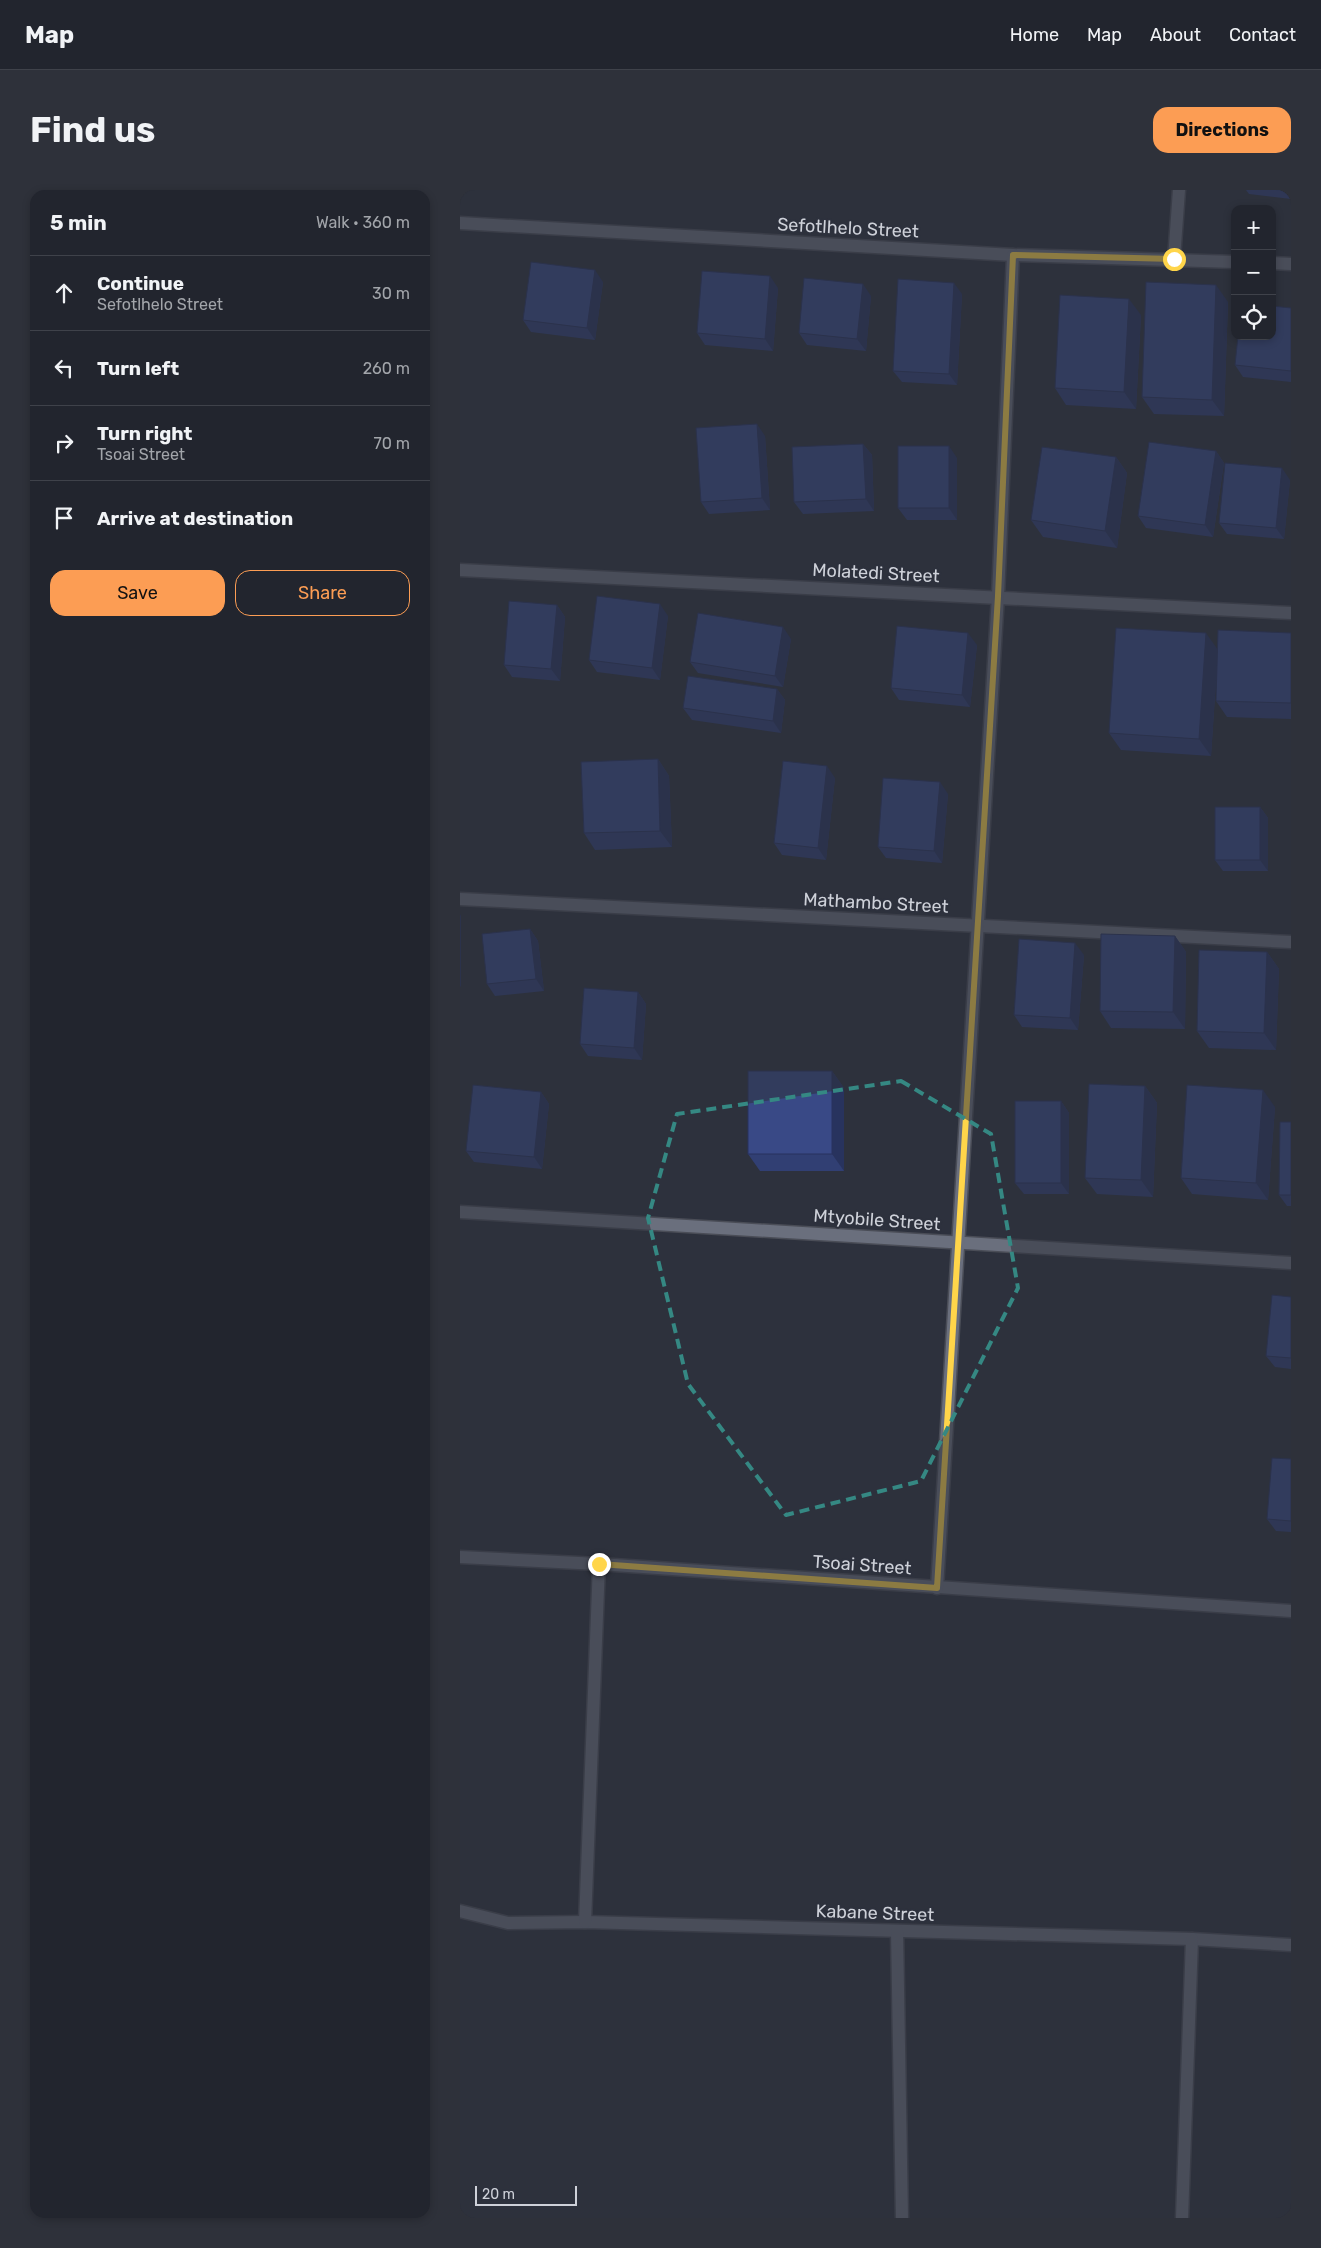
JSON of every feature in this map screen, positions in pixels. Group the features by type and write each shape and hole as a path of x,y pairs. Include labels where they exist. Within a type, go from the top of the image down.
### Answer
{"street":[{"path":"1174,259 1179,190"},
{"name":"Sefotlhelo Street","path":"460,223 1013,255 1231,262"},
{"path":"937,1588 998,596 1013,255"},
{"path":"1276,263 1291,264"},
{"name":"Molatedi Street","path":"460,570 998,596 1291,613"},
{"name":"Mathambo Street","path":"460,899 1291,942"},
{"name":"Mtyobile Street","path":"460,1212 1291,1263"},
{"name":"Tsoai Street","path":"460,1557 599,1564 1291,1611"},
{"path":"585,1922 599,1564"},
{"name":"Kabane Street","path":"460,1911 508,1923 585,1922 1192,1939 1291,1945"},
{"path":"897,1931 902,2218"},
{"path":"1182,2218 1192,1939"}],"highlighted area":[{"path":"901,1081 991,1134 1018,1288 921,1481 786,1515 688,1384 648,1218 677,1114"}],"building":[{"path":"531,262 595,270 587,328 523,320"},
{"path":"702,271 770,276 765,339 697,333"},
{"path":"804,278 863,284 857,339 799,333"},
{"path":"898,279 954,283 949,374 893,371"},
{"path":"1146,282 1216,285 1212,400 1142,397"},
{"path":"1060,295 1129,299 1124,392 1055,388"},
{"path":"1276,306 1291,308 1291,371 1235,365 1238,340 1276,340"},
{"path":"757,424 762,498 701,502 696,428"},
{"path":"1149,442 1216,451 1205,525 1138,516"},
{"path":"863,444 866,499 794,502 792,447"},
{"path":"898,446 949,446 949,508 898,508"},
{"path":"1042,447 1116,457 1105,531 1031,520"},
{"path":"1225,463 1282,468 1276,528 1219,523"},
{"path":"597,596 660,604 652,668 589,660"},
{"path":"509,601 557,605 551,669 504,665"},
{"path":"698,613 783,627 775,676 690,662"},
{"path":"897,626 968,633 962,695 891,688"},
{"path":"1116,628 1206,633 1199,739 1109,733"},
{"path":"1218,630 1291,633 1291,703 1216,701"},
{"path":"688,676 777,689 773,721 683,708"},
{"path":"658,759 660,831 584,833 581,762"},
{"path":"783,761 827,766 818,848 774,843"},
{"path":"883,778 940,782 934,851 878,847"},
{"path":"1215,807 1260,807 1260,860 1215,860"},
{"path":"530,929 536,979 487,984 482,934"},
{"path":"1101,934 1175,936 1173,1012 1100,1011"},
{"path":"1019,939 1075,943 1070,1018 1014,1015"},
{"path":"1199,950 1267,952 1264,1033 1197,1031"},
{"path":"584,988 638,992 634,1048 580,1044"},
{"path":"748,1071 832,1071 832,1154 748,1154"},
{"path":"1089,1084 1145,1086 1141,1180 1085,1178"},
{"path":"473,1085 541,1092 534,1157 466,1151"},
{"path":"1187,1085 1263,1090 1256,1183 1181,1178"},
{"path":"1015,1101 1061,1101 1061,1183 1015,1183"},
{"path":"1280,1122 1291,1122 1291,1195 1279,1195"},
{"path":"1272,1295 1291,1297 1291,1358 1266,1356"},
{"path":"1272,1458 1291,1459 1291,1521 1267,1519"}],"route":[{"path":"599,1564 937,1588 998,596 1013,255 1174,259"}]}
